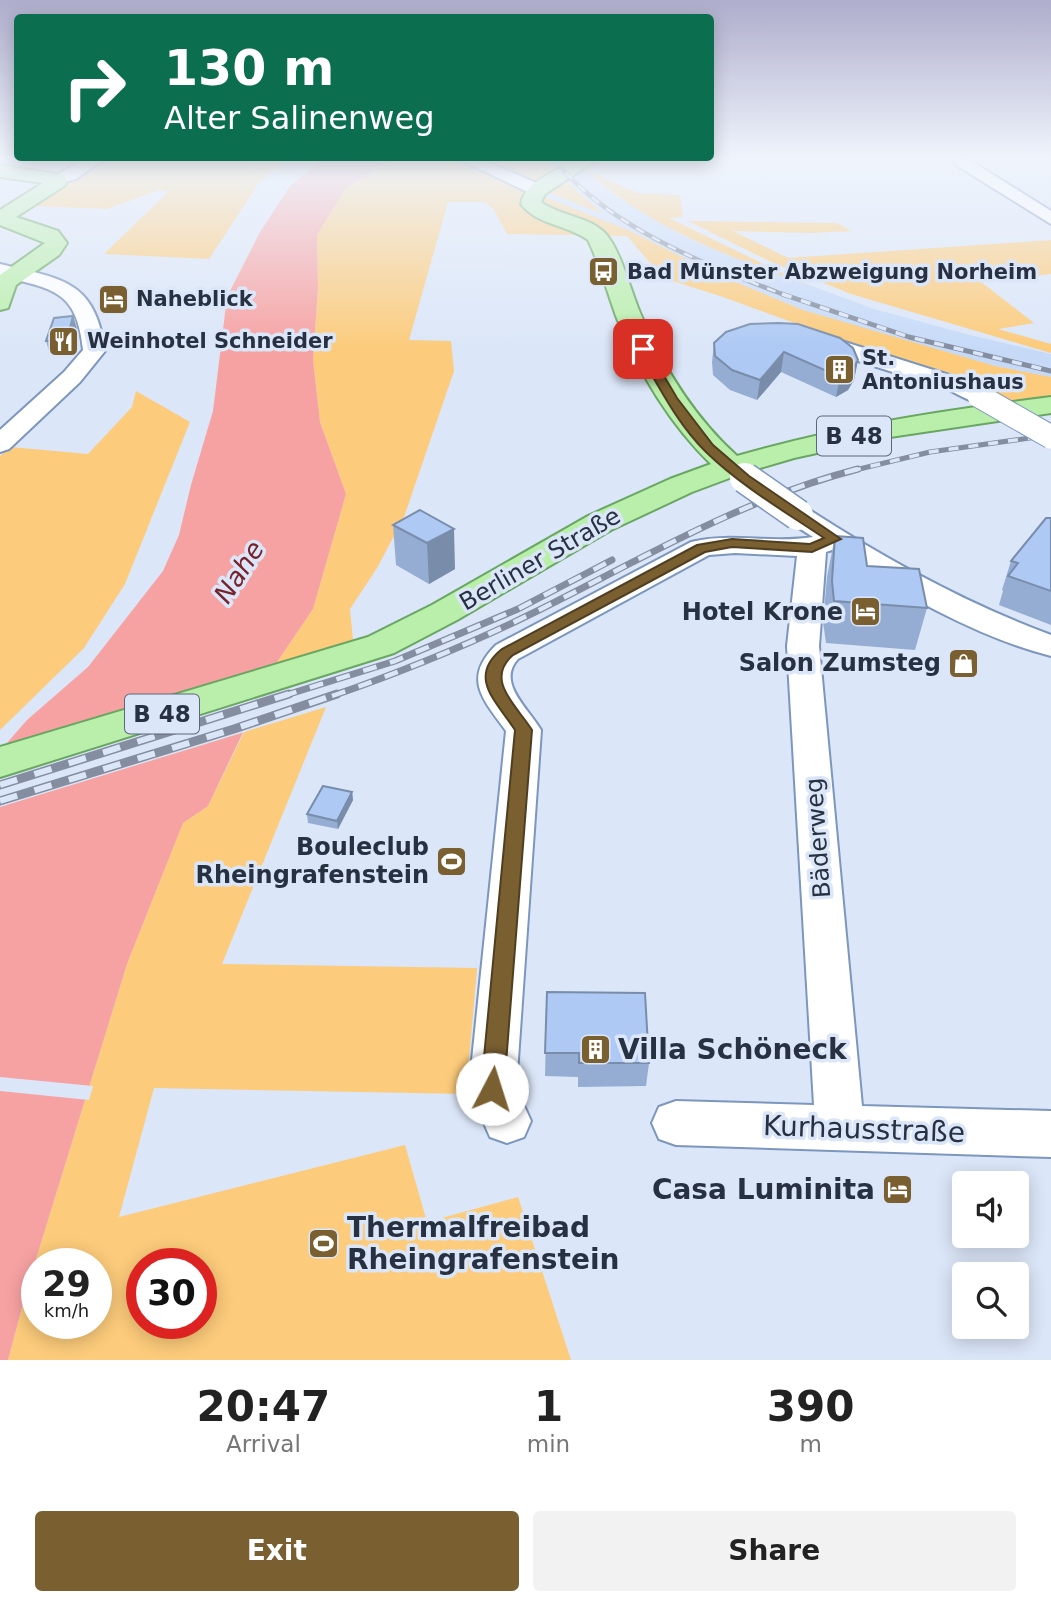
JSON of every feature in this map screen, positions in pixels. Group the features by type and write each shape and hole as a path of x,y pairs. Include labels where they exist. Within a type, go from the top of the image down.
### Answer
{"main road":[{"path":"4,282 51,250 55,243 50,236 11,222"},
{"path":"570,222 597,237 629,318 657,376 699,437 738,473"},
{"name":"B 48","path":"738,473 865,433 916,423 1051,405"},
{"name":"Berliner Straße","path":"0,762 381,645 628,508 685,484 738,473"}],"street":[{"path":"0,444 72,377 94,351 93,327 86,307 78,297 58,287 4,282"},
{"path":"798,334 957,385 1051,437"},
{"path":"738,473 815,534 932,595 1051,646"},
{"path":"507,1121 492,1089 524,730 493,685 495,662 507,652 701,548 815,534"},
{"name":"Bäderweg","path":"815,534 803,646 840,1128"},
{"name":"Kurhausstraße","path":"677,1123 1051,1134"}],"shaded area":[{"path":"137,222 233,222 209,259 104,254"},
{"path":"325,222 442,222 409,340 451,341 454,371 404,517 377,568 350,609 353,641 275,665 313,609 346,494 320,422 313,360 318,288 317,235"},
{"path":"501,222 609,222 716,274 803,310 995,366 1051,377 1051,396 1001,402 969,386 663,278 627,236 507,234"},
{"path":"602,222 661,222 728,255 874,309 1051,354 1051,377 995,366 902,341 803,310"},
{"path":"659,222 678,222 809,286 719,251"},
{"path":"691,222 837,223 851,231 733,231 788,258 1051,240 1051,274 981,282 1034,323 998,329 1051,344 1051,353 851,294 769,261"},
{"path":"136,391 190,422 125,584 84,648 0,730 0,456 10,447 88,454 132,407"},
{"path":"326,707 222,964 477,968 466,1094 154,1088 119,1217 405,1145 427,1222 518,1197 571,1360 8,1360 21,1311 21,1339 112,1339 112,1248 39,1248 127,964 183,823 208,806 244,732"}],"water":[{"name":"Nahe","path":"266,222 325,222 317,235 318,288 313,360 320,422 346,494 313,609 275,665 208,806 183,823 127,964 39,1248 21,1248 21,1311 8,1360 0,1360 0,751 27,720 88,667 163,571 179,535 213,411 227,297"}],"pier":[{"path":"278,667 248,731 0,807 0,747"},
{"path":"0,1077 93,1086 89,1100 0,1091"}],"building":[{"path":"73,316 67,340 46,341 54,318"},
{"path":"750,324 798,324 840,338 853,348 858,360 852,370 840,377 784,352 760,380 732,370 715,356 714,343 726,332"},
{"path":"420,510 454,529 427,543 393,525"},
{"path":"1046,518 1051,518 1051,591 1008,576 1018,563 1011,561"},
{"path":"835,536 863,538 867,566 919,569 927,608 834,601 832,581"},
{"name":"Bouleclub Rheingrafenstein","path":"323,786 352,792 337,821 307,814"},
{"name":"Villa Schöneck","path":"547,992 645,993 649,1063 579,1063 579,1053 545,1053"}],"railway":[{"path":"628,222 692,257 787,296"},
{"path":"782,294 909,337 1051,371"},
{"path":"853,471 930,452 1051,435"},
{"path":"853,471 858,469"},
{"path":"332,696 409,668 484,636 732,514 773,497 853,471"},
{"path":"283,696 395,661 518,609 612,560"},
{"path":"0,785 289,694"},
{"path":"0,801 234,729 337,694"}],"place":[{"name":"Bad Münster Abzweigung Norheim","path":"604,272"},
{"name":"Naheblick","path":"113,299"},
{"name":"Weinhotel Schneider","path":"64,341"},
{"name":"St. Antoniushaus","path":"839,370"},
{"name":"Hotel Krone","path":"866,612"},
{"name":"Salon Zumsteg","path":"964,663"},
{"name":"Bouleclub Rheingrafenstein","path":"452,861"},
{"name":"Villa Schöneck","path":"595,1049"},
{"name":"Casa Luminita","path":"898,1189"},
{"name":"Thermalfreibad Rheingrafenstein","path":"324,1243"}],"route":[{"path":"492,1089 524,730 493,685 495,662 507,652 701,548 732,543 812,548 834,539 745,478 709,448 672,399 643,349"}]}
